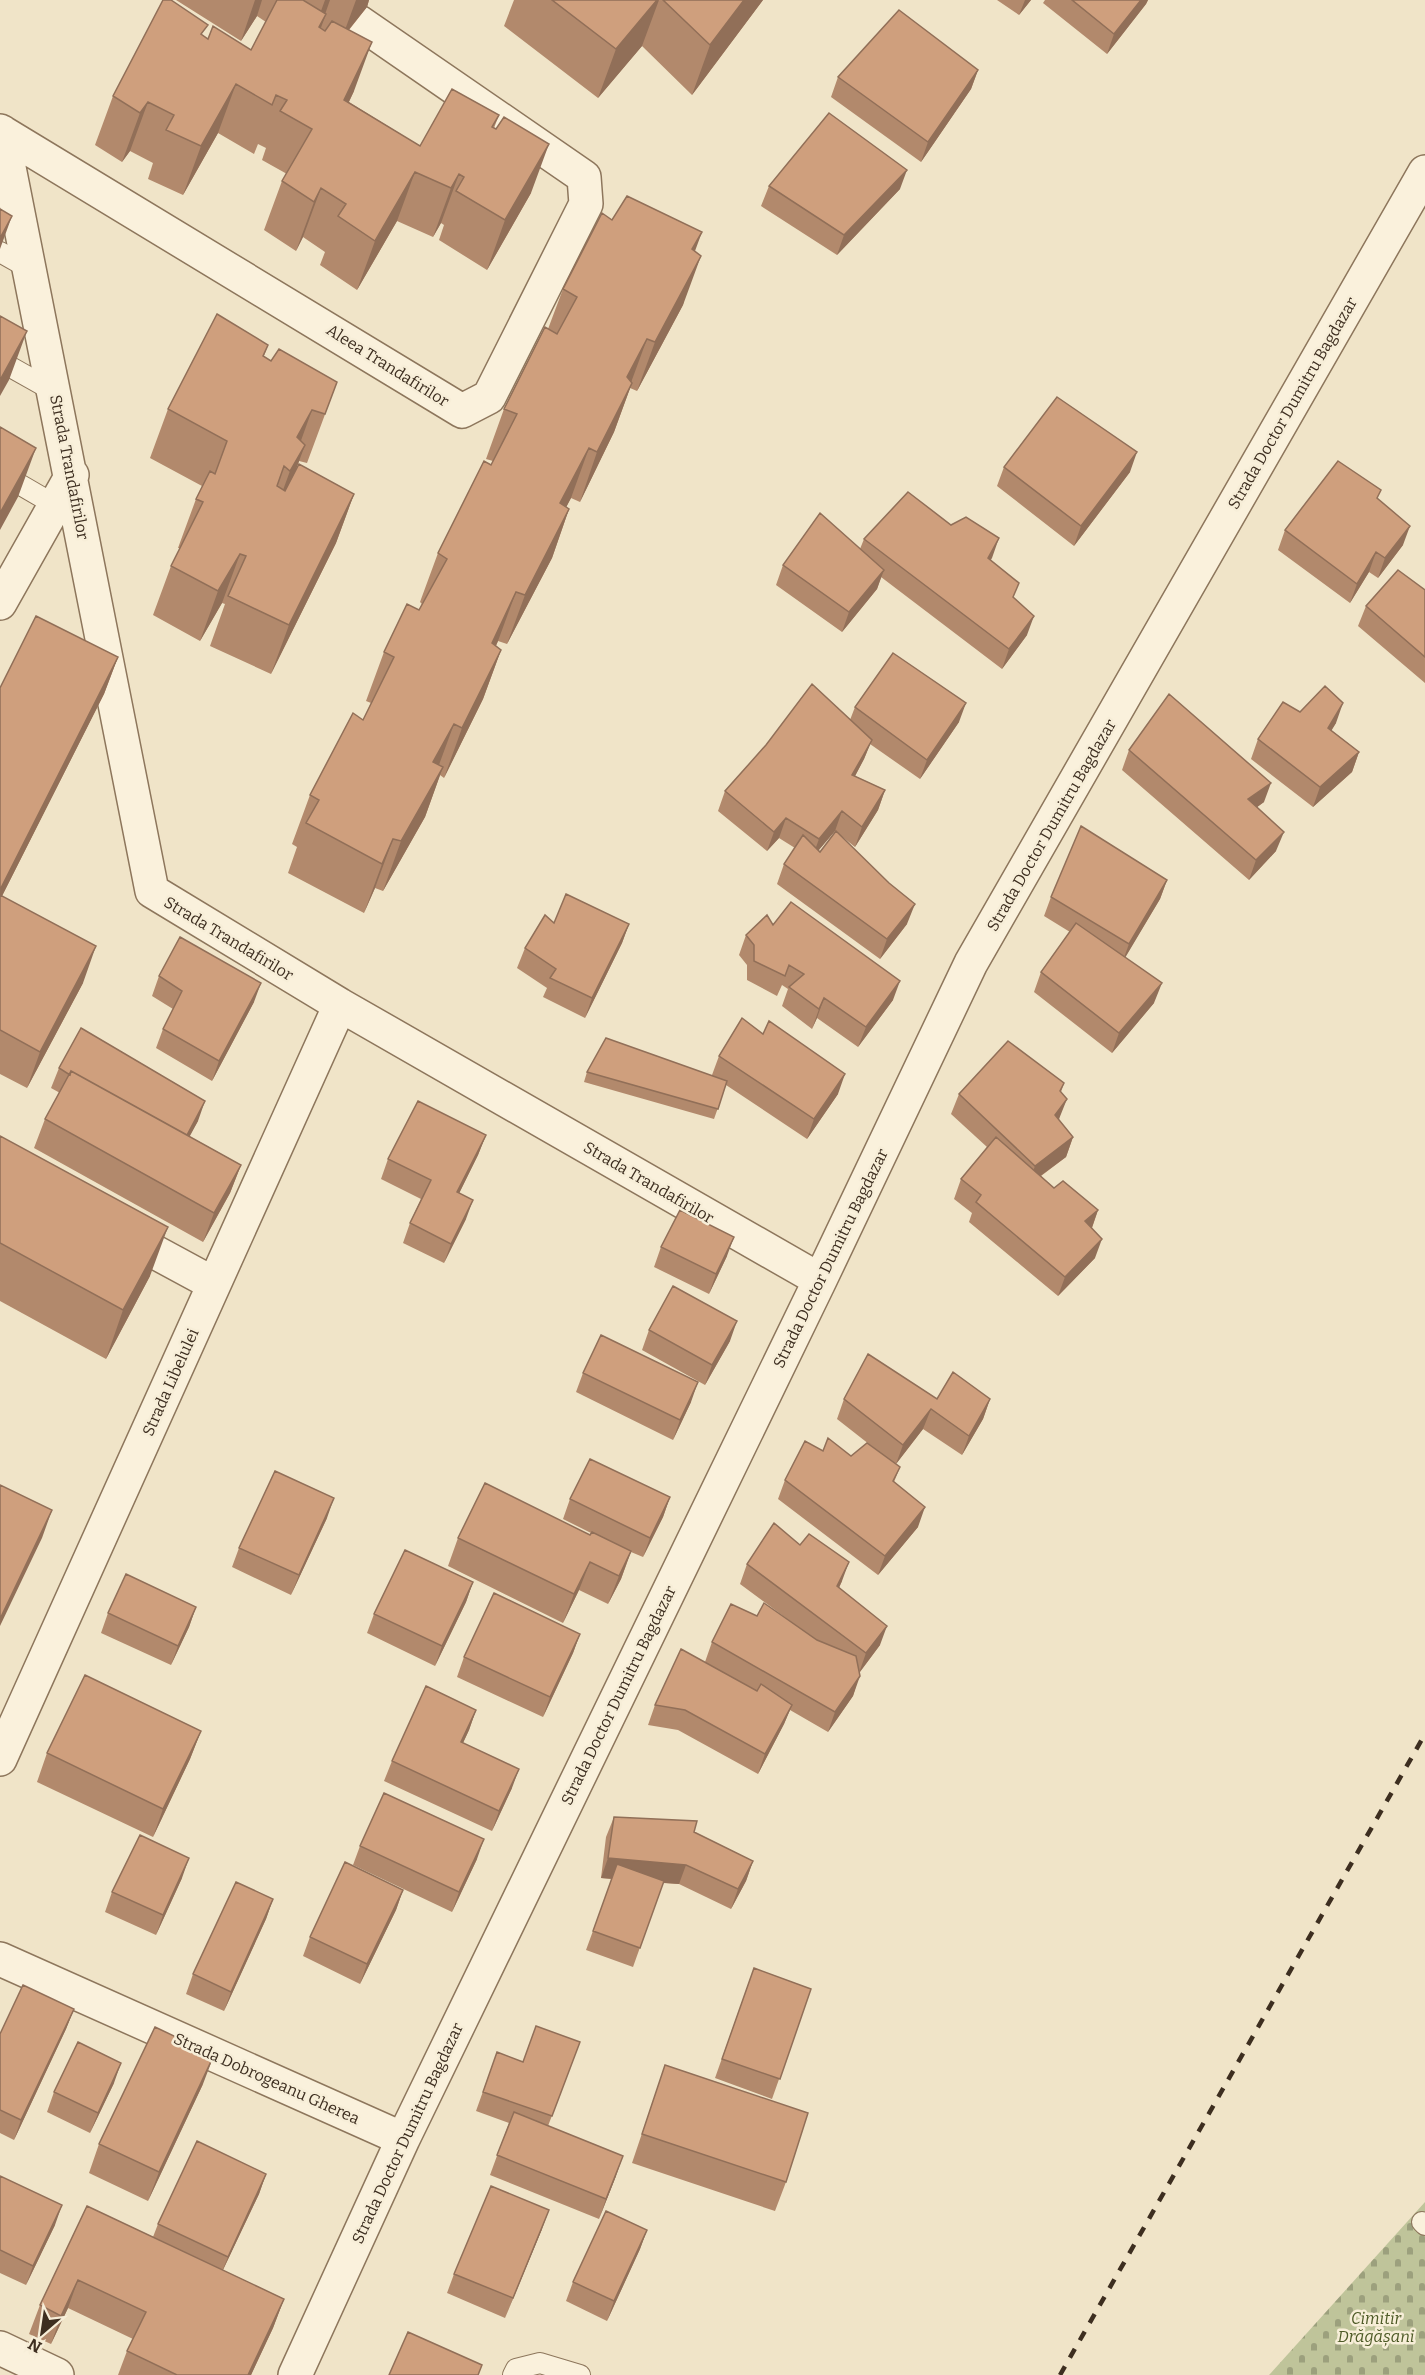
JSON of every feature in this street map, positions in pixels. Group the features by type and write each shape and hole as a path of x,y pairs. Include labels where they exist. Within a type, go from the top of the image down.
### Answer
{"street":[{"name":"Aleea Trandafirilor","path":"1,132 462,411 489,397 586,204 584,177 359,22"},
{"name":"Strada Trandafirilor","path":"1,132 72,475 153,891 340,1005 820,1280"},
{"name":"Strada Doctor Dumitru Bagdazar","path":"295,2375 403,2139 972,963 1425,172"},
{"path":"0,603 72,475"},
{"name":"Strada Libelulei","path":"0,1759 340,1005"},
{"path":"92,1218 214,1284"},
{"name":"Strada Dobrogeanu Gherea","path":"0,1959 403,2139"},
{"path":"0,2348 57,2375"}],"lane":[{"path":"0,252 30,268"},
{"path":"0,361 55,392"},
{"path":"0,473 55,505"},
{"path":"513,2375 516,2369 540,2363 580,2375"}],"green space":[{"name":"Cimitir Drăgășani","path":"1425,2202 1425,2375 1269,2375"}],"building":[{"path":"163,0 171,0 208,25 201,34 208,39 213,26 251,50 277,0 303,0 326,14 319,27 325,31 332,21 372,42 344,100 420,146 452,89 499,115 492,127 496,129 504,117 549,144 505,220 456,191 464,177 459,174 451,188 415,172 375,241 338,216 346,204 321,188 314,202 282,181 312,129 280,111 287,100 276,95 272,105 236,84 201,146 166,130 174,115 148,102 140,113 113,96"},
{"path":"552,0 657,0 616,49"},
{"path":"663,0 744,0 710,45"},
{"path":"1072,0 1141,0 1114,34"},
{"path":"899,10 978,70 928,142 838,77"},
{"path":"829,113 907,170 844,235 769,186"},
{"path":"627,196 702,232 692,249 701,256 655,342 647,339 627,377 632,383 597,452 589,448 560,503 569,509 525,595 516,592 492,643 501,650 462,728 454,724 433,762 443,767 401,841 393,839 382,864 306,823 319,800 310,795 353,713 363,720 394,657 384,652 407,604 419,610 447,559 438,553 484,461 491,465 517,414 504,409 545,327 557,334 577,297 563,289 602,213 612,220"},
{"path":"0,209 12,216 0,238"},
{"path":"217,314 268,345 263,356 271,361 279,349 337,382 325,414 312,410 297,437 305,445 290,471 284,466 277,486 285,491 299,464 354,494 289,625 228,596 246,556 240,554 218,591 171,566 203,502 196,499 210,471 215,474 227,441 168,409"},
{"path":"0,316 27,331 0,380"},
{"path":"1057,397 1137,452 1081,526 1004,467"},
{"path":"0,427 36,448 0,513"},
{"path":"1338,461 1381,490 1377,498 1410,526 1385,558 1376,552 1357,584 1285,530"},
{"path":"908,492 951,525 966,517 999,538 988,558 1019,583 1013,597 1034,616 1009,649 864,539"},
{"path":"820,513 884,570 849,612 783,565"},
{"path":"1398,570 1425,590 1425,657 1366,606"},
{"path":"36,616 118,657 0,890 0,688"},
{"path":"893,653 966,703 927,760 855,707"},
{"path":"812,684 872,740 852,775 885,790 862,827 842,811 819,839 786,818 774,832 725,791 766,745"},
{"path":"1325,686 1343,703 1328,728 1359,752 1320,787 1258,739 1283,702 1300,712"},
{"path":"1169,694 1271,783 1248,799 1284,832 1256,860 1129,750"},
{"path":"1081,826 1167,880 1129,944 1051,897"},
{"path":"836,831 889,883 915,904 887,939 784,864 803,835 820,852"},
{"path":"566,894 629,924 592,998 550,978 556,969 525,948 545,915 554,923"},
{"path":"0,895 96,946 40,1052 0,1030"},
{"path":"791,902 900,981 866,1027 824,998 819,1009 789,987 804,974 789,965 785,976 754,961 754,945 746,935 767,915 773,925"},
{"path":"1076,923 1162,983 1119,1033 1041,972"},
{"path":"180,937 261,983 219,1061 163,1029 182,991 159,976"},
{"path":"742,1018 763,1034 769,1021 845,1074 814,1119 719,1056"},
{"path":"81,1028 205,1101 187,1135 71,1071 70,1075 59,1068"},
{"path":"606,1038 727,1081 718,1109 587,1072"},
{"path":"1008,1041 1064,1083 1060,1091 1067,1099 1055,1115 1073,1137 1035,1166 959,1094"},
{"path":"71,1071 241,1165 214,1213 45,1119"},
{"path":"418,1101 486,1135 457,1192 473,1200 451,1244 410,1223 431,1180 388,1159"},
{"path":"0,1136 168,1227 123,1310 0,1243"},
{"path":"996,1137 1054,1188 1063,1181 1098,1210 1085,1221 1102,1239 1065,1277 976,1202 981,1195 961,1179"},
{"path":"680,1210 734,1237 716,1274 661,1247"},
{"path":"673,1286 737,1321 712,1365 649,1330"},
{"path":"601,1335 698,1382 680,1420 583,1373"},
{"path":"868,1354 937,1399 953,1372 990,1399 969,1436 931,1409 903,1445 844,1399"},
{"path":"828,1438 851,1456 867,1443 900,1467 893,1481 925,1507 885,1556 785,1480 805,1441 823,1451"},
{"path":"590,1459 670,1497 650,1538 570,1499"},
{"path":"275,1471 334,1498 299,1575 239,1548"},
{"path":"485,1483 590,1535 592,1532 631,1551 619,1576 590,1562 574,1594 458,1538"},
{"path":"0,1485 52,1510 0,1619"},
{"path":"774,1523 800,1545 809,1534 849,1562 837,1586 887,1626 866,1653 747,1564"},
{"path":"405,1550 473,1582 442,1646 374,1614"},
{"path":"126,1574 196,1607 178,1646 108,1613"},
{"path":"494,1593 580,1634 550,1697 464,1657"},
{"path":"764,1603 817,1640 856,1656 860,1676 835,1712 712,1642 731,1604 757,1616"},
{"path":"681,1649 757,1691 761,1684 792,1705 765,1754 685,1710 655,1705"},
{"path":"85,1675 201,1731 163,1809 47,1753"},
{"path":"426,1686 476,1710 461,1742 519,1769 499,1811 392,1761"},
{"path":"384,1793 484,1839 459,1892 360,1846"},
{"path":"614,1817 697,1821 694,1832 753,1861 738,1889 686,1865 608,1858"},
{"path":"140,1835 189,1858 163,1915 112,1892"},
{"path":"345,1862 403,1890 367,1964 310,1937"},
{"path":"617,1864 664,1881 640,1948 593,1931"},
{"path":"236,1882 273,1899 231,1992 193,1974"},
{"path":"754,1968 811,1989 780,2079 722,2059"},
{"path":"23,1985 74,2009 21,2120 0,2110 0,2034"},
{"path":"536,2026 580,2042 552,2116 483,2092 497,2052 523,2062"},
{"path":"155,2027 214,2055 159,2172 99,2144"},
{"path":"78,2042 121,2063 98,2113 54,2092"},
{"path":"665,2065 808,2113 786,2182 642,2134"},
{"path":"514,2112 623,2156 606,2199 497,2155"},
{"path":"197,2141 266,2174 228,2257 158,2224"},
{"path":"0,2176 62,2205 33,2266 0,2250"},
{"path":"491,2186 549,2210 513,2298 454,2274"},
{"path":"87,2206 284,2299 248,2375 177,2375 127,2351 146,2312 78,2280 61,2316 40,2305"},
{"path":"606,2211 647,2230 614,2301 573,2282"},
{"path":"408,2332 482,2365 478,2375 389,2375"}],"railway":[{"path":"1060,2375 1425,1734"}]}
